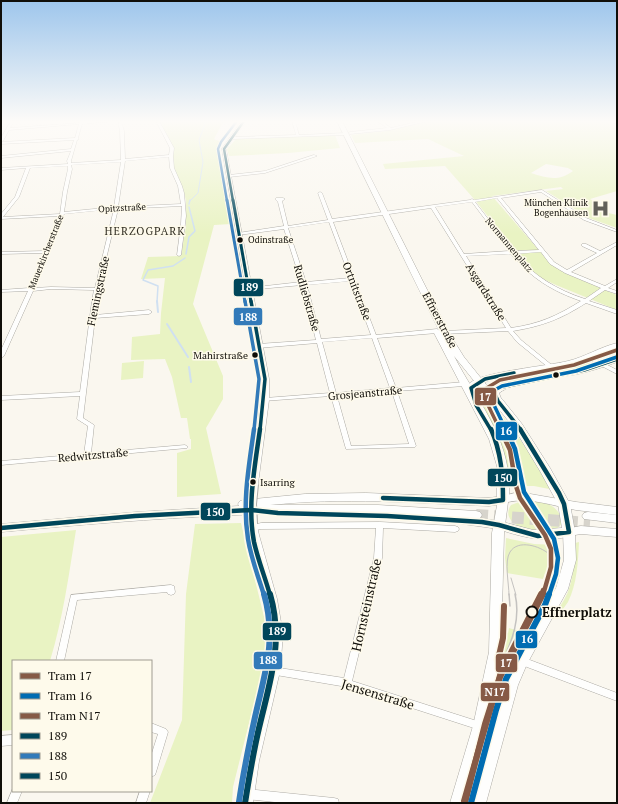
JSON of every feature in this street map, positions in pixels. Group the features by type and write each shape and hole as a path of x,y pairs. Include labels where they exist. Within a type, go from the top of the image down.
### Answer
{"main road":[{"path":"226,159 264,379 265,400 251,504 252,526 275,616 277,634 273,671 258,730 246,798"},
{"name":"Effnerstraße","path":"356,159 382,214 441,332 475,383 498,401 518,426 554,483 564,504"},
{"name":"Effnerstraße","path":"441,332 460,358 475,383 500,452 504,486 503,500"},
{"path":"475,383 551,368 588,357 617,345"},
{"path":"475,383 498,388 518,382 584,370 617,359"},
{"path":"498,388 494,392 498,401"},
{"path":"239,505 278,499 323,496 489,502 524,496 564,504 617,511"},
{"path":"458,803 480,726 496,646 499,525 503,500"},
{"path":"1,521 239,505 364,502 475,511 364,508 135,513 1,528"},
{"path":"478,803 511,685 522,661 562,589 567,574 570,560 569,532 564,504"},
{"path":"252,510 278,513 351,514 458,520 499,525 538,536 581,530 617,532"},
{"path":"617,519 589,520 617,526"}],"street":[{"name":"Mauerkircherstraße","path":"1,356 47,252 62,214 71,159"},
{"path":"1,169 140,159"},
{"path":"170,159 173,173 182,192 183,227 179,255"},
{"path":"229,176 265,172 307,159"},
{"name":"Flemingstraße","path":"87,455 91,425 80,419 92,317 96,289 116,208 123,160"},
{"path":"1,217 17,197 28,168"},
{"path":"238,234 542,191 585,219 617,231"},
{"name":"Ortnitstraße","path":"320,192 394,390"},
{"name":"Normannenplatz","path":"498,197 552,263 567,272 617,293"},
{"name":"Normannenplatz","path":"472,200 526,268 546,284 617,312"},
{"name":"Rudliebstraße","path":"280,201 348,448 413,446 394,390"},
{"name":"Opitzstraße","path":"1,217 62,214 116,208 183,205"},
{"name":"Asgardstraße","path":"432,206 509,329 519,341 551,368"},
{"path":"567,272 617,243"},
{"path":"584,244 601,253"},
{"path":"463,255 542,251"},
{"path":"1,254 47,252"},
{"path":"248,289 352,279"},
{"path":"258,346 441,332 509,329 532,326 549,322 617,280"},
{"path":"1,291 31,289 96,289"},
{"path":"92,317 149,312"},
{"path":"588,357 617,372"},
{"name":"Grosjeanstraße","path":"265,400 333,396 475,383"},
{"path":"1,398 84,394"},
{"name":"Redwitzstraße","path":"1,463 185,447"},
{"path":"252,526 380,525 455,530"},
{"name":"Hornsteinstraße","path":"347,683 378,558 380,525"},
{"path":"60,660 74,597 171,588 171,592"},
{"path":"522,661 617,697"},
{"name":"Jensenstraße","path":"273,671 347,683 480,726"},
{"path":"152,727 163,732 152,769"},
{"path":"1,741 12,740"},
{"path":"12,803 17,792"},
{"path":"141,803 145,792"},
{"path":"246,798 334,803"}],"green space":[{"path":"171,159 220,159 231,224 214,225 193,304 223,376 223,399 206,428 221,494 177,497 177,453 191,449 191,439 187,418 181,418 172,377 165,359 131,360 132,337 160,334 165,278 141,279 148,257 181,256 186,226 186,201 183,188 174,172"},
{"path":"438,159 617,159 617,191 590,199 604,208 601,209 606,211 604,212 617,215 617,228 589,218 546,191 563,189 561,187 492,196 550,263 565,273 617,295 617,310 541,278 528,267 474,199 445,166 385,169 383,164","holes":["546,164 568,168 573,171 557,178 531,173"]},
{"path":"144,361 143,378 121,380 122,363"},
{"path":"585,361 592,365 500,385 494,379 564,367"},
{"path":"476,389 482,389 510,426 554,490 534,486 509,486 508,473 502,449 493,426 475,393"},
{"path":"522,501 542,502 552,506 557,510 563,522 557,528 548,531 527,530 518,526 511,520 508,513 511,505"},
{"path":"241,523 268,633 262,671 233,787 232,803 150,803 182,720 186,594 195,524"},
{"path":"76,530 62,612 50,660 12,660 12,730 1,731 1,537"},
{"path":"506,538 534,544 557,545 560,558 556,576 545,573 543,579 507,573 505,558"},
{"path":"579,542 576,573 571,595 560,613 554,619 551,618 561,604 570,587 573,572 575,543"},
{"path":"509,628 531,637 474,803 462,803 500,632 508,633"}],"waterway":[{"path":"190,201 198,193 202,159"},
{"path":"189,204 190,200"},
{"path":"186,254 189,237 195,231 189,207"},
{"path":"157,301 158,286 143,280 148,270 173,266 185,258"},
{"path":"157,301 158,312"},
{"path":"167,324 188,357"},
{"path":"189,367 191,382"}],"tunnel":[{"path":"476,515 590,523"}],"tram line":[{"name":"17","path":"465,803 494,692 504,667 542,596 549,579 552,561 549,542 520,498 516,486 510,450 491,413 485,389 500,380 574,365 617,350"},
{"name":"16","path":"471,803 496,710 506,679 545,605 556,574 558,558 554,539 524,492 515,449 494,405 491,392 502,386 576,371 617,357"},
{"path":"509,595 507,561 510,552 514,548 523,545 540,548 549,554 556,568"},
{"path":"511,578 516,595"},
{"name":"N17","path":"464,801 501,672 543,590"},
{"path":"509,594 510,606"},
{"path":"506,653 516,624 517,609 515,594"},
{"name":"N17","path":"498,660 503,638 504,606"}],"transit line":[{"name":"188","path":"220,159 259,379 245,509 248,541 268,608 271,636 267,665 242,780 239,802"},
{"name":"189","path":"226,159 265,379 251,509 254,541 274,608 277,636 269,687 248,781 245,803"},
{"name":"150","path":"1,528 135,516 251,510 278,513 387,516 482,522 499,525 538,536 569,532 564,504 559,493 518,426 498,401 494,392 498,388 507,385 584,370 617,359"},
{"name":"150","path":"383,498 489,502 503,500 502,473 497,447 491,430 474,399 471,388 485,379 514,373"}],"place":[{"name":"München Klinik Bogenhausen","path":"601,208"},
{"name":"Odinstraße","path":"240,240"},
{"name":"Mahirstraße","path":"255,355"},
{"name":"Isarring","path":"253,482"},
{"name":"Effnerplatz","path":"532,612"}],"district":[{"name":"HERZOGPARK","path":"145,231"}]}
